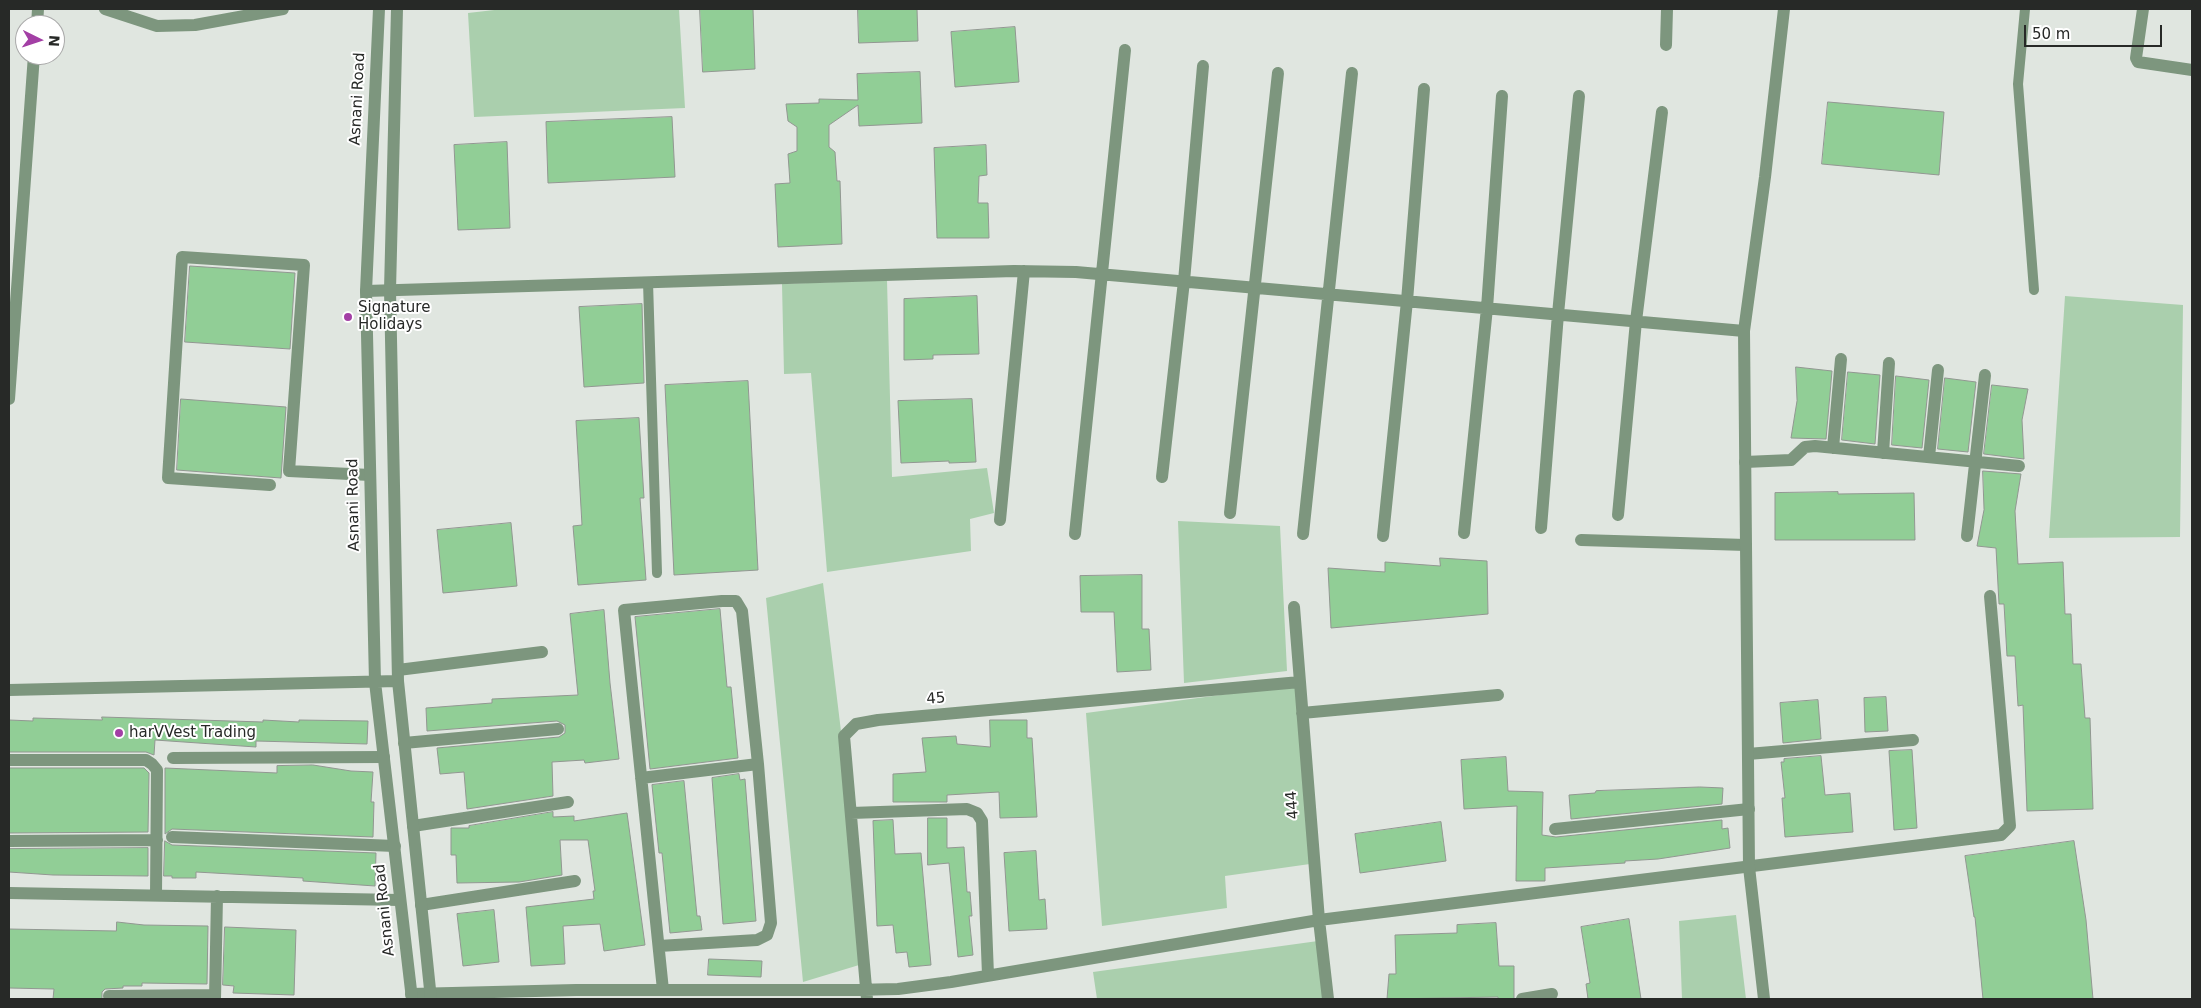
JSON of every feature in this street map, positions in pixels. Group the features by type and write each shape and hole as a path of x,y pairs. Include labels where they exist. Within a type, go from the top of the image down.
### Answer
{"street":[{"path":"105,9 157,26 195,26 283,9"},
{"name":"Asnani Road","path":"379,9 366,291 374,682 412,996"},
{"path":"397,9 390,290 398,676 430,996"},
{"path":"1666,45 1667,9"},
{"path":"1764,999 1749,867 1744,331 1765,178 1784,9"},
{"path":"2143,9 2136,58 2138,62 2192,70"},
{"path":"1075,534 1125,50"},
{"path":"9,400 12,333 33,65"},
{"path":"1162,477 1184,281 1203,66"},
{"path":"1303,534 1352,73"},
{"path":"1230,513 1278,74"},
{"path":"1383,536 1407,300 1424,89"},
{"path":"1464,533 1487,308 1502,96"},
{"path":"1541,528 1558,314 1579,96"},
{"path":"1618,515 1636,321 1662,112"},
{"path":"270,485 168,478 182,257 304,265 289,471 370,475"},
{"path":"1000,520 1024,272"},
{"path":"366,291 1076,272 1744,331"},
{"path":"1833,448 1840,358"},
{"path":"1883,453 1889,363"},
{"path":"1929,458 1938,370"},
{"path":"1967,536 1985,375"},
{"path":"1745,462 1790,460 1806,447 2019,466"},
{"path":"1581,540 1746,544"},
{"path":"412,996 576,995 663,990 867,994 1319,920 2001,836 2010,826 1990,596"},
{"path":"658,946 757,940 767,936 771,923 758,764 742,611 736,602 722,601 624,610 658,946 663,990"},
{"name":"444","path":"1294,607 1319,920 1328,999"},
{"path":"9,690 374,682 398,676 542,652"},
{"name":"45","path":"867,994 844,736 856,724 878,720 1300,682"},
{"path":"1302,713 1498,695"},
{"path":"404,744 558,729"},
{"path":"1748,754 1913,740"},
{"path":"173,758 384,757"},
{"path":"9,760 146,760 152,764 157,770 156,895"},
{"path":"641,778 758,764"},
{"path":"413,826 568,802"},
{"path":"851,814 967,809 977,813 982,821 988,975"},
{"path":"1554,829 1748,809"},
{"path":"172,837 395,846"},
{"path":"9,841 157,840"},
{"path":"421,905 575,881"},
{"path":"9,893 400,900"},
{"path":"109,996 215,997 217,896"},
{"path":"1522,999 1552,994"}],"lane":[{"path":"2025,9 2018,84 2034,290"},
{"path":"648,282 658,573"}],"green space":[{"path":"503,9 679,9 685,108 474,117 468,13"},
{"path":"887,280 892,477 987,468 994,513 970,519 971,551 827,572 811,373 784,374 782,284"},
{"path":"2065,296 2183,305 2180,537 2049,538"},
{"path":"1178,521 1280,526 1287,671 1184,683"},
{"path":"823,583 869,962 803,982 766,598"},
{"path":"1295,685 1310,864 1225,876 1227,908 1102,926 1086,713"},
{"path":"1736,915 1746,999 1682,999 1679,921"},
{"path":"1318,941 1326,999 1097,999 1093,972"}],"building":[{"path":"700,9 753,9 755,69 703,72"},
{"path":"858,9 917,9 918,41 859,43"},
{"path":"1015,27 1019,82 955,87 951,32"},
{"path":"920,72 922,123 859,126 858,105 829,125 829,147 835,152 837,181 840,181 842,244 778,247 775,184 790,183 788,154 797,151 797,127 788,121 786,104 819,103 819,99 858,100 857,74"},
{"path":"1828,102 1944,112 1939,175 1822,164"},
{"path":"672,117 675,177 548,183 546,122"},
{"path":"507,142 510,228 458,230 454,145"},
{"path":"986,145 987,175 979,176 978,203 988,203 989,238 937,238 934,148"},
{"path":"190,266 295,273 290,349 185,342"},
{"path":"977,296 979,354 933,355 933,359 904,360 904,299"},
{"path":"642,304 644,383 584,387 579,307"},
{"path":"1796,367 1832,371 1826,439 1791,438 1797,401"},
{"path":"1848,372 1880,375 1875,444 1842,440"},
{"path":"1896,376 1929,380 1922,448 1892,445"},
{"path":"1945,378 1976,382 1968,452 1938,449"},
{"path":"748,381 758,570 674,575 665,385"},
{"path":"1992,385 2028,389 2022,420 2024,459 1984,454"},
{"path":"181,399 286,407 281,478 177,470"},
{"path":"972,399 976,462 901,463 898,401"},
{"path":"639,418 644,498 640,498 646,580 578,585 573,526 582,525 576,421"},
{"path":"1983,471 2021,474 2015,511 2018,564 2063,562 2065,614 2071,614 2073,664 2081,664 2085,718 2090,718 2093,809 2027,811 2023,705 2018,706 2015,656 2007,656 2004,604 1999,604 1996,548 1977,546 1984,510"},
{"path":"1838,492 1838,494 1914,493 1915,540 1775,540 1775,493"},
{"path":"511,523 517,586 443,593 437,530"},
{"path":"1440,558 1487,561 1488,614 1331,628 1328,568 1385,572 1385,562 1440,566"},
{"path":"1142,575 1142,629 1149,629 1151,670 1117,672 1114,612 1081,612 1080,576"},
{"path":"720,609 727,687 731,687 738,758 650,769 635,617"},
{"path":"604,610 619,759 585,763 584,760 552,762 553,796 467,809 464,772 440,774 437,748 559,737 565,733 565,725 557,721 427,731 426,708 492,703 492,699 578,695 570,614"},
{"path":"1886,697 1888,731 1865,732 1864,698"},
{"path":"1818,700 1821,739 1783,743 1780,703"},
{"path":"102,717 263,722 263,720 299,722 299,720 368,721 367,744 256,741 256,747 155,740 154,755 146,752 9,752 9,720 33,721 33,718 102,720"},
{"path":"990,720 1027,720 1027,738 1032,738 1037,817 1000,818 999,792 947,795 947,802 893,802 893,774 926,772 922,738 956,736 957,744 990,747"},
{"path":"1912,750 1917,828 1894,830 1889,751"},
{"path":"1821,756 1825,795 1850,793 1853,832 1785,837 1782,798 1785,798 1781,762 1784,762 1784,759"},
{"path":"1506,757 1508,791 1543,792 1542,835 1556,837 1722,820 1722,829 1728,828 1730,848 1658,859 1625,861 1625,863 1545,868 1545,881 1516,881 1517,806 1464,809 1461,760"},
{"path":"313,765 351,771 373,772 371,802 374,802 373,837 172,829 165,834 165,768 277,773 277,766"},
{"path":"9,768 144,768 149,773 148,832 9,833"},
{"path":"739,774 740,780 745,779 756,921 723,924 712,778"},
{"path":"684,781 697,916 700,916 702,930 670,933 662,853 659,853 652,785"},
{"path":"1700,787 1723,788 1722,804 1571,819 1569,795 1595,793 1596,791"},
{"path":"553,812 553,817 574,816 574,821 627,813 645,945 604,951 600,924 563,926 565,964 531,966 526,907 594,899 593,891 595,891 588,840 560,840 562,875 519,882 457,883 456,855 451,855 451,828 469,828 469,826"},
{"path":"928,818 947,818 947,848 964,847 967,892 970,892 972,916 969,916 973,955 958,957 949,863 928,865"},
{"path":"893,820 895,854 921,853 931,965 909,967 907,952 896,953 893,925 877,926 873,821"},
{"path":"1441,822 1446,861 1360,873 1355,834"},
{"path":"165,841 172,845 376,853 375,886 303,881 303,878 196,872 196,878 172,878 172,876 164,876"},
{"path":"2074,841 2086,920 2093,999 1983,999 1975,917 1965,856"},
{"path":"148,848 148,876 53,875 9,872 9,849"},
{"path":"1036,851 1039,900 1045,899 1047,929 1009,931 1004,853"},
{"path":"494,910 499,962 463,966 457,914"},
{"path":"1629,919 1641,999 1588,999 1586,984 1590,983 1581,927"},
{"path":"117,922 144,925 208,926 207,984 142,983 142,986 123,986 123,988 105,989 102,992 102,999 53,999 54,989 9,988 9,929 116,931"},
{"path":"1496,923 1499,966 1514,966 1514,999 1498,999 1498,997 1387,999 1389,974 1396,974 1395,935 1457,933 1457,925"},
{"path":"225,927 296,930 294,995 233,993 234,986 223,985"},
{"path":"709,959 762,961 761,977 708,975"}],"place":[{"name":"Signature Holidays","path":"348,317"},
{"name":"harVVest Trading","path":"119,733"}]}
